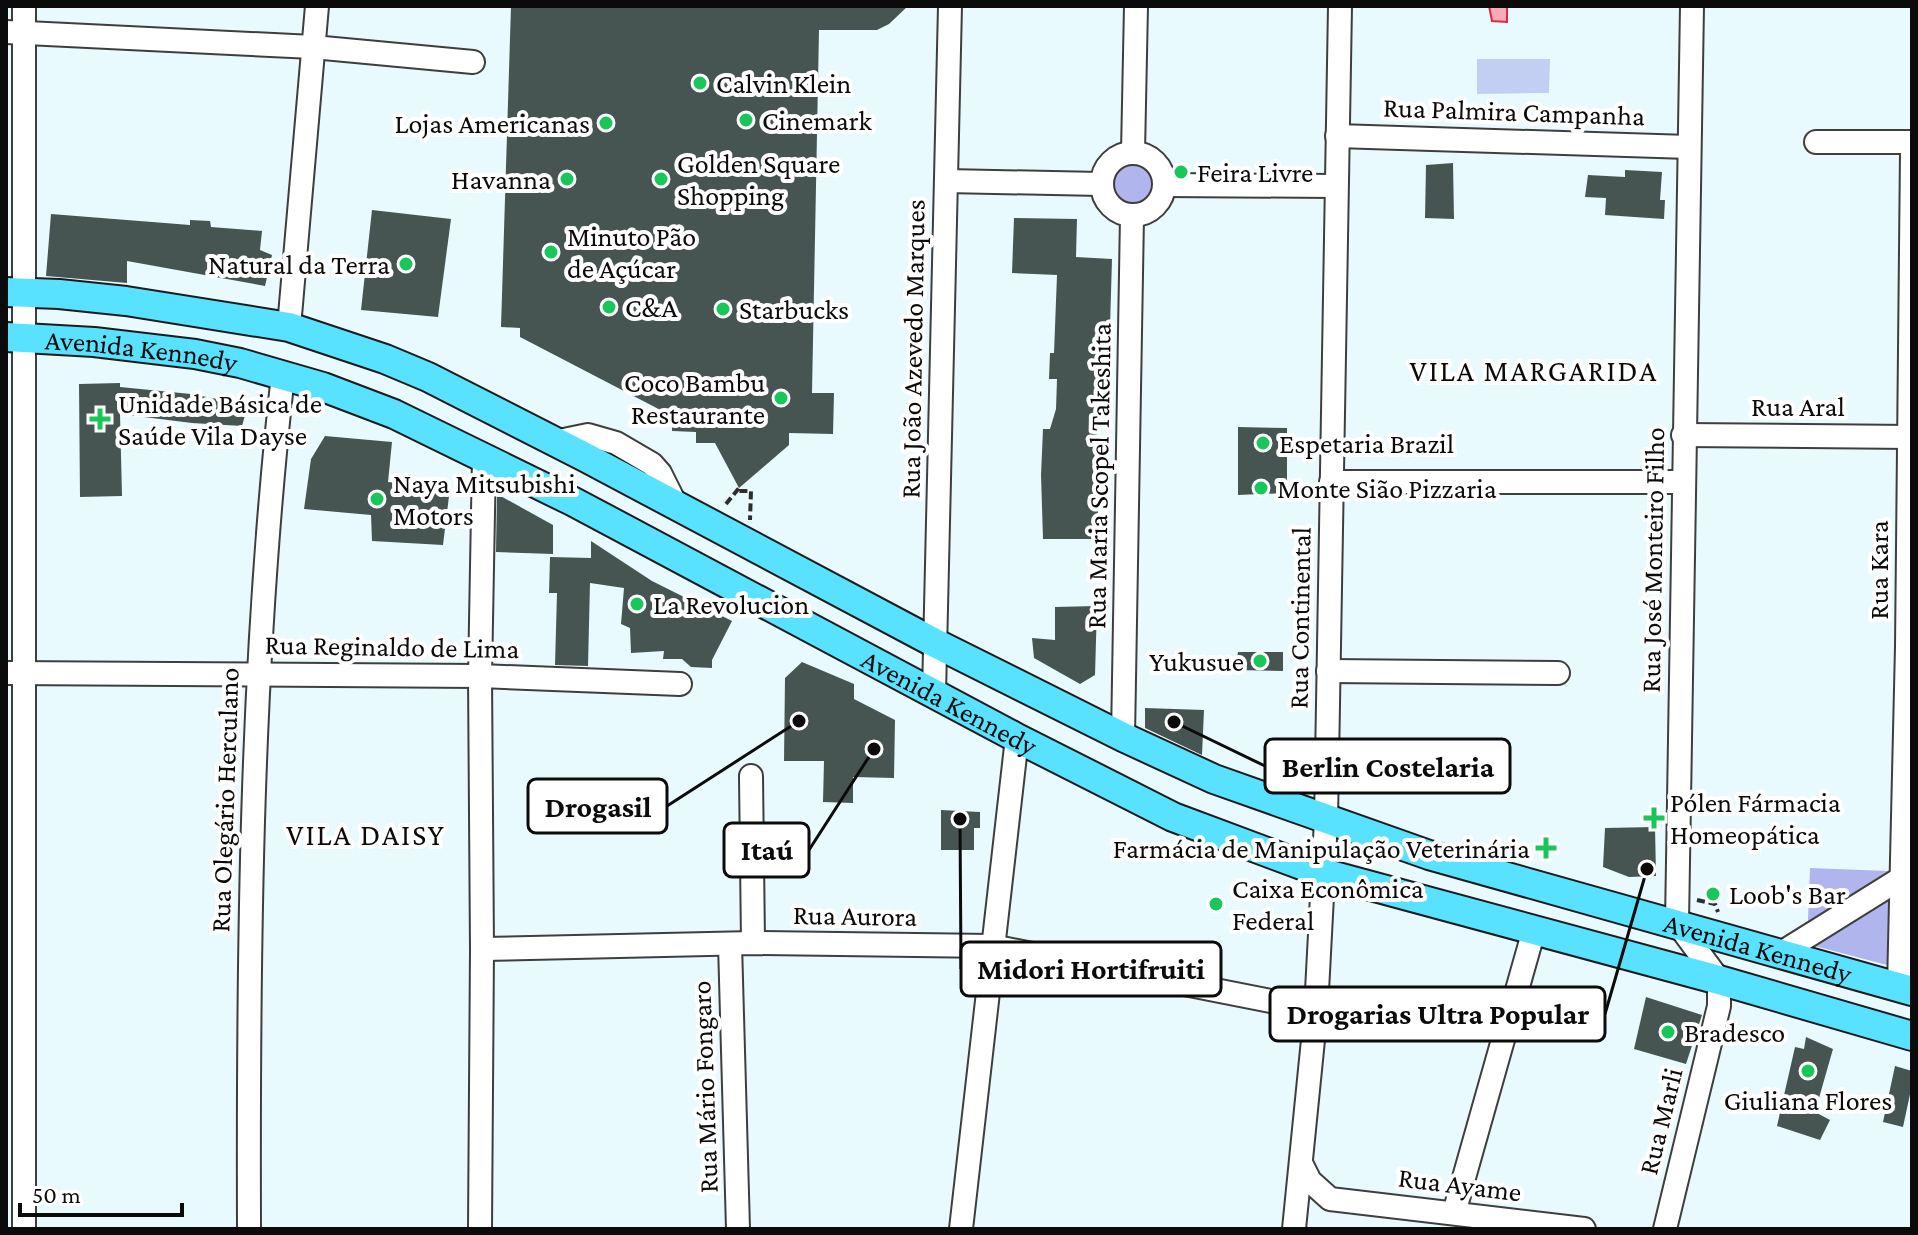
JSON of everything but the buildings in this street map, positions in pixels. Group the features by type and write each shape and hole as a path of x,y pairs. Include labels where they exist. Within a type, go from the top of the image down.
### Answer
{"main road":[{"name":"Avenida Kennedy","path":"15,292 126,301 289,327 385,359 428,377 554,442 935,643 1214,779 1429,855 1906,989"},
{"name":"Avenida Kennedy","path":"15,336 195,354 283,375 394,414 648,541 1017,738 1173,817 1323,873 1719,980 1912,1036"}],"street":[{"path":"24,6 15,32 15,1199 24,1229"},
{"path":"289,327 317,6"},
{"name":"Rua João Azevedo Marques","path":"934,694 950,6"},
{"path":"1133,152 1136,6"},
{"name":"Rua Continental","path":"1294,1228 1316,1010 1326,820 1340,6"},
{"name":"Rua José Monteiro Filho","path":"1677,923 1692,6"},
{"path":"15,32 313,47 473,62"},
{"name":"Rua Palmira Campanha","path":"1337,136 1689,147"},
{"path":"1816,142 1912,142"},
{"path":"1133,152 1143,154 1158,166 1164,185 1162,195 1151,210 1132,216 1114,209 1107,202 1101,184 1107,165 1114,158 1133,152"},
{"name":"Rua Kara","path":"1906,989 1903,877 1908,852 1912,152"},
{"path":"946,181 1101,184"},
{"path":"1164,185 1335,186"},
{"name":"Rua Maria Scopel Takeshita","path":"1123,737 1132,216"},
{"name":"Rua Olegário Herculano","path":"249,1229 248,985 257,675 283,375"},
{"name":"Rua Aral","path":"1683,435 1911,437"},
{"path":"480,1229 480,676 484,458"},
{"path":"1331,482 1683,482"},
{"path":"1328,671 1558,673"},
{"name":"Rua Reginaldo de Lima","path":"15,673 480,676 680,684"},
{"path":"961,1229 1017,738"},
{"path":"751,776 753,943"},
{"path":"1781,953 1903,877"},
{"path":"1677,923 1719,980"},
{"path":"1454,1213 1534,930"},
{"name":"Rua Aurora","path":"482,949 753,943 992,946 1316,1010"},
{"name":"Rua Mário Fongaro","path":"730,944 738,1229"},
{"name":"Rua Marli","path":"1665,1229 1719,1006 1719,980"},
{"path":"1294,1228 1311,1210 1330,1199 1310,1181 1301,1163"},
{"name":"Rua Ayame","path":"1330,1199 1584,1229"}],"path":[{"path":"718,514 739,488 739,491 751,491 750,530"}],"shaded area":[{"path":"1489,6 1507,6 1507,22 1492,21"},
{"path":"1477,59 1550,59 1549,93 1477,94"},
{"path":"1133,160 1150,167 1157,184 1150,201 1133,208 1116,201 1109,184 1116,167"},
{"path":"1810,868 1889,871 1887,965 1807,944"}],"place":[{"name":"Calvin Klein","path":"700,83"},
{"name":"Cinemark","path":"746,120"},
{"name":"Lojas Americanas","path":"606,123"},
{"name":"Feira Livre","path":"1181,172"},
{"name":"Havanna","path":"567,179"},
{"name":"Golden Square Shopping","path":"661,179"},
{"name":"Minuto Pão de Açúcar","path":"551,252"},
{"name":"Natural da Terra","path":"406,264"},
{"name":"C&A","path":"609,307"},
{"name":"Starbucks","path":"723,309"},
{"name":"Coco Bambu Restaurante","path":"781,398"},
{"name":"Unidade Básica de Saúde Vila Dayse","path":"100,419"},
{"name":"Espetaria Brazil","path":"1263,443"},
{"name":"Monte Sião Pizzaria","path":"1261,488"},
{"name":"Naya Mitsubishi Motors","path":"377,499"},
{"name":"La Revolucion","path":"637,604"},
{"name":"Yukusue","path":"1260,661"},
{"name":"Drogasil","path":"799,721"},
{"name":"Berlin Costelaria","path":"1174,722"},
{"name":"Itaú","path":"874,749"},
{"name":"Pólen Fármacia Homeopática","path":"1654,818"},
{"name":"Midori Hortifruiti","path":"960,819"},
{"name":"Farmácia de Manipulação Veterinária","path":"1546,848"},
{"name":"Drogarias Ultra Popular","path":"1647,869"},
{"name":"Loob's Bar","path":"1713,894"},
{"name":"Caixa Econômica Federal","path":"1216,904"},
{"name":"Bradesco","path":"1668,1032"},
{"name":"Giuliana Flores","path":"1808,1071"}],"district":[{"name":"VILA MARGARIDA","path":"1534,371"},
{"name":"VILA DAISY","path":"366,835"}]}
